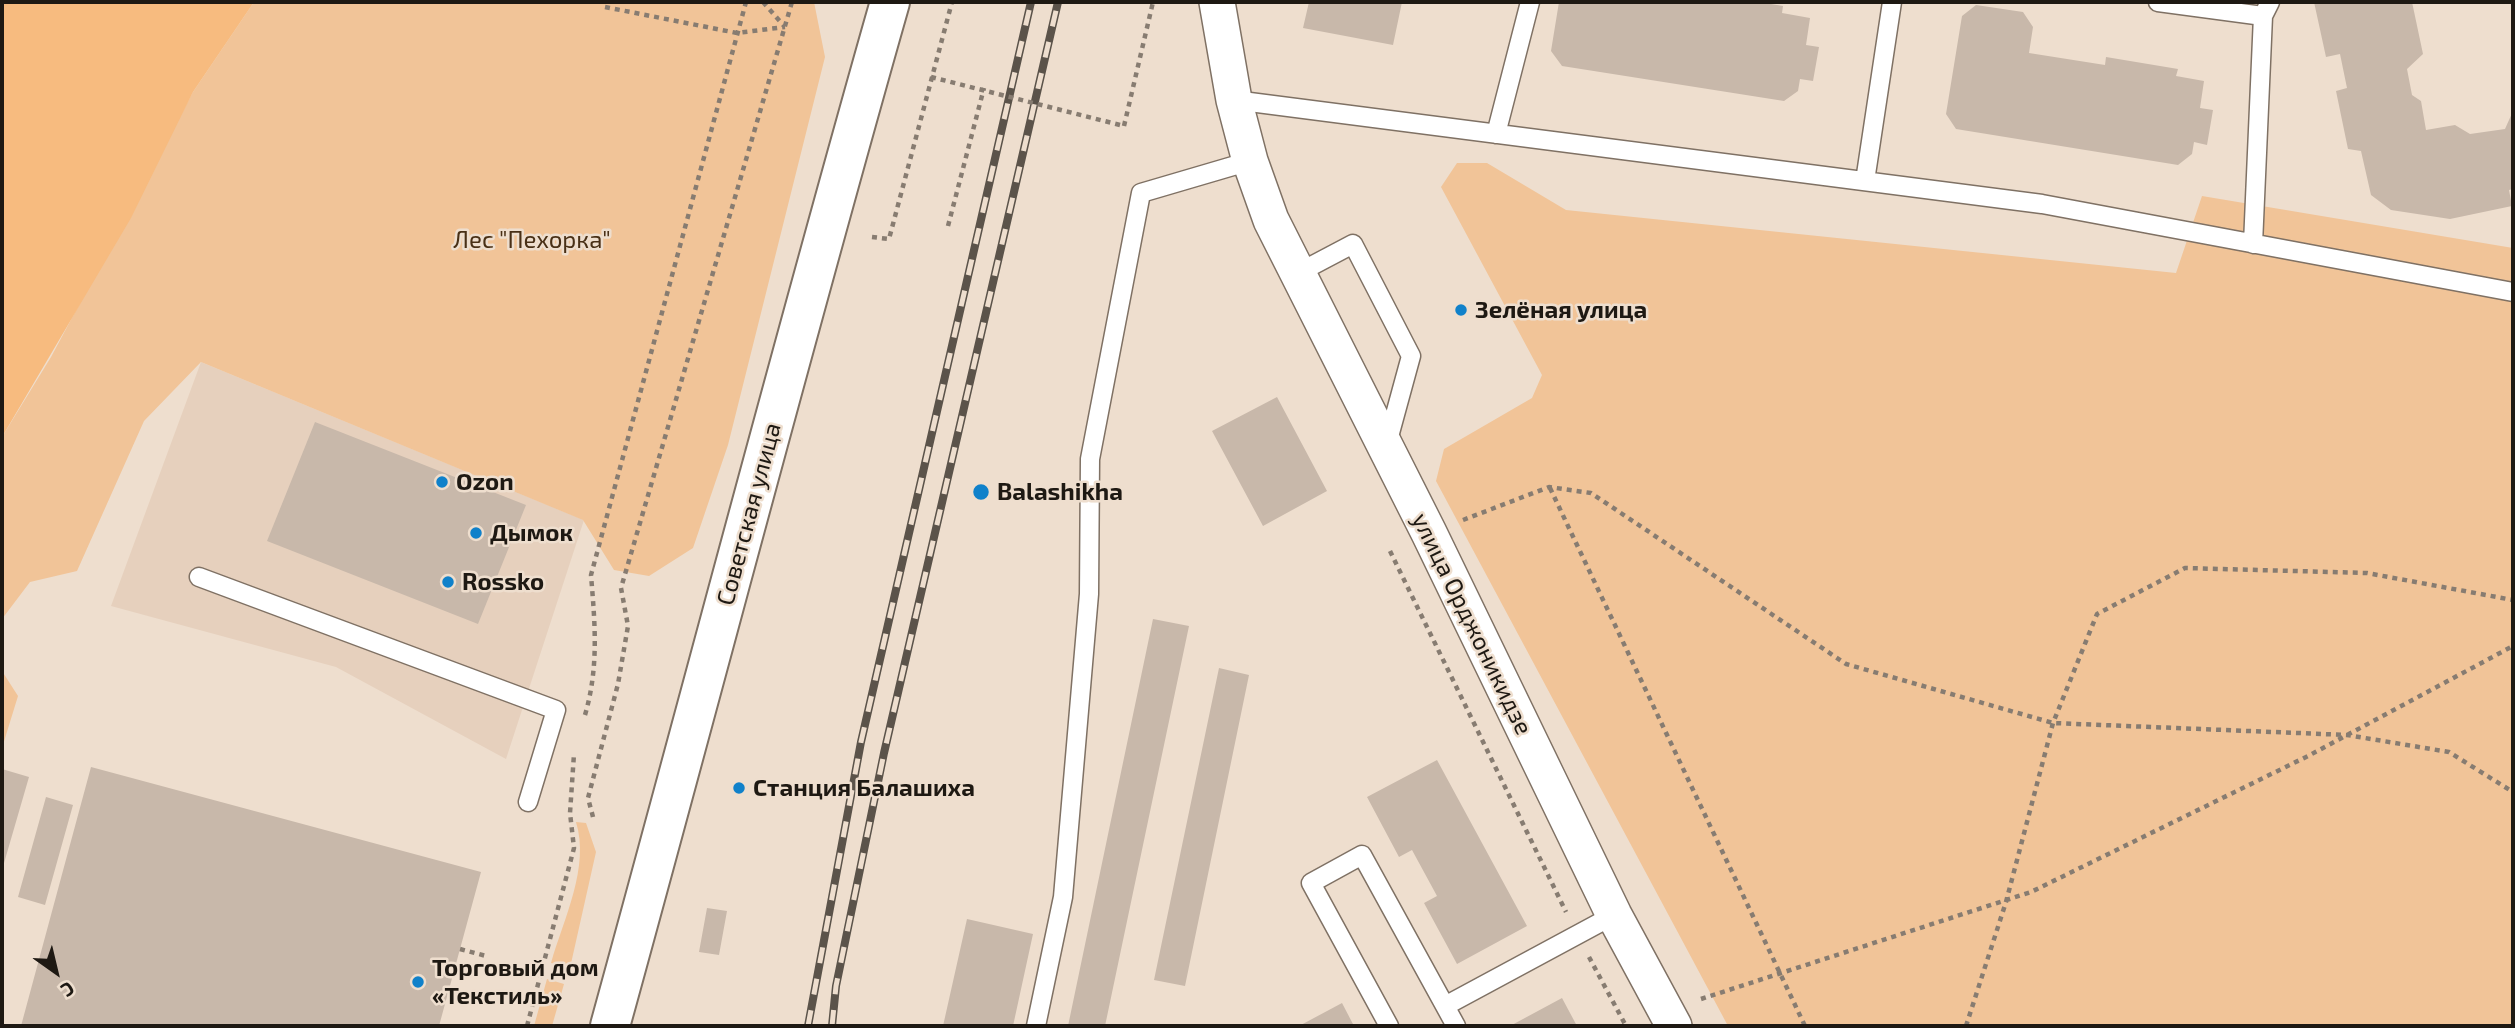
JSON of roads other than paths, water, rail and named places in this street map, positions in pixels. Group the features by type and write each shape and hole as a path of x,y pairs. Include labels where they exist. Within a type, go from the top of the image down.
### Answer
{"main road":[{"name":"Советская улица","path":"610,1026 680,780 790,353 890,2"}],"street":[{"path":"1217,2 1234,100 1250,161"},
{"name":"улица Орджоникидзе","path":"1250,161 1271,220 1385,451 1429,533 1615,915 1670,1018"}],"lane":[{"path":"1496,134 1530,2"},
{"path":"1865,181 1892,2"},
{"path":"2158,2 2266,9 2253,244"},
{"path":"1234,100 2042,204 2513,292"},
{"path":"1037,1026 1063,897 1089,594 1090,459 1141,192 1250,161"},
{"path":"1298,273 1353,244 1411,356 1385,451"},
{"path":"199,577 556,709 528,802"},
{"path":"1389,1026 1311,883 1362,855 1456,1026"},
{"path":"1445,1006 1615,915"}],"railway":[{"path":"808,1026 861,742 1031,2"},
{"path":"832,1026 836,986 884,753 1058,2"}],"place":[{"name":"Зелёная улица","path":"1461,310"},
{"name":"Ozon","path":"442,482"},
{"name":"Balashikha","path":"981,492"},
{"name":"Дымок","path":"476,533"},
{"name":"Rossko","path":"448,582"},
{"name":"Станция Балашиха","path":"739,788"},
{"name":"Торговый дом «Текстиль»","path":"418,982"}],"park label":[{"name":"Лес \"Пехорка\"","path":"532,240"}]}
